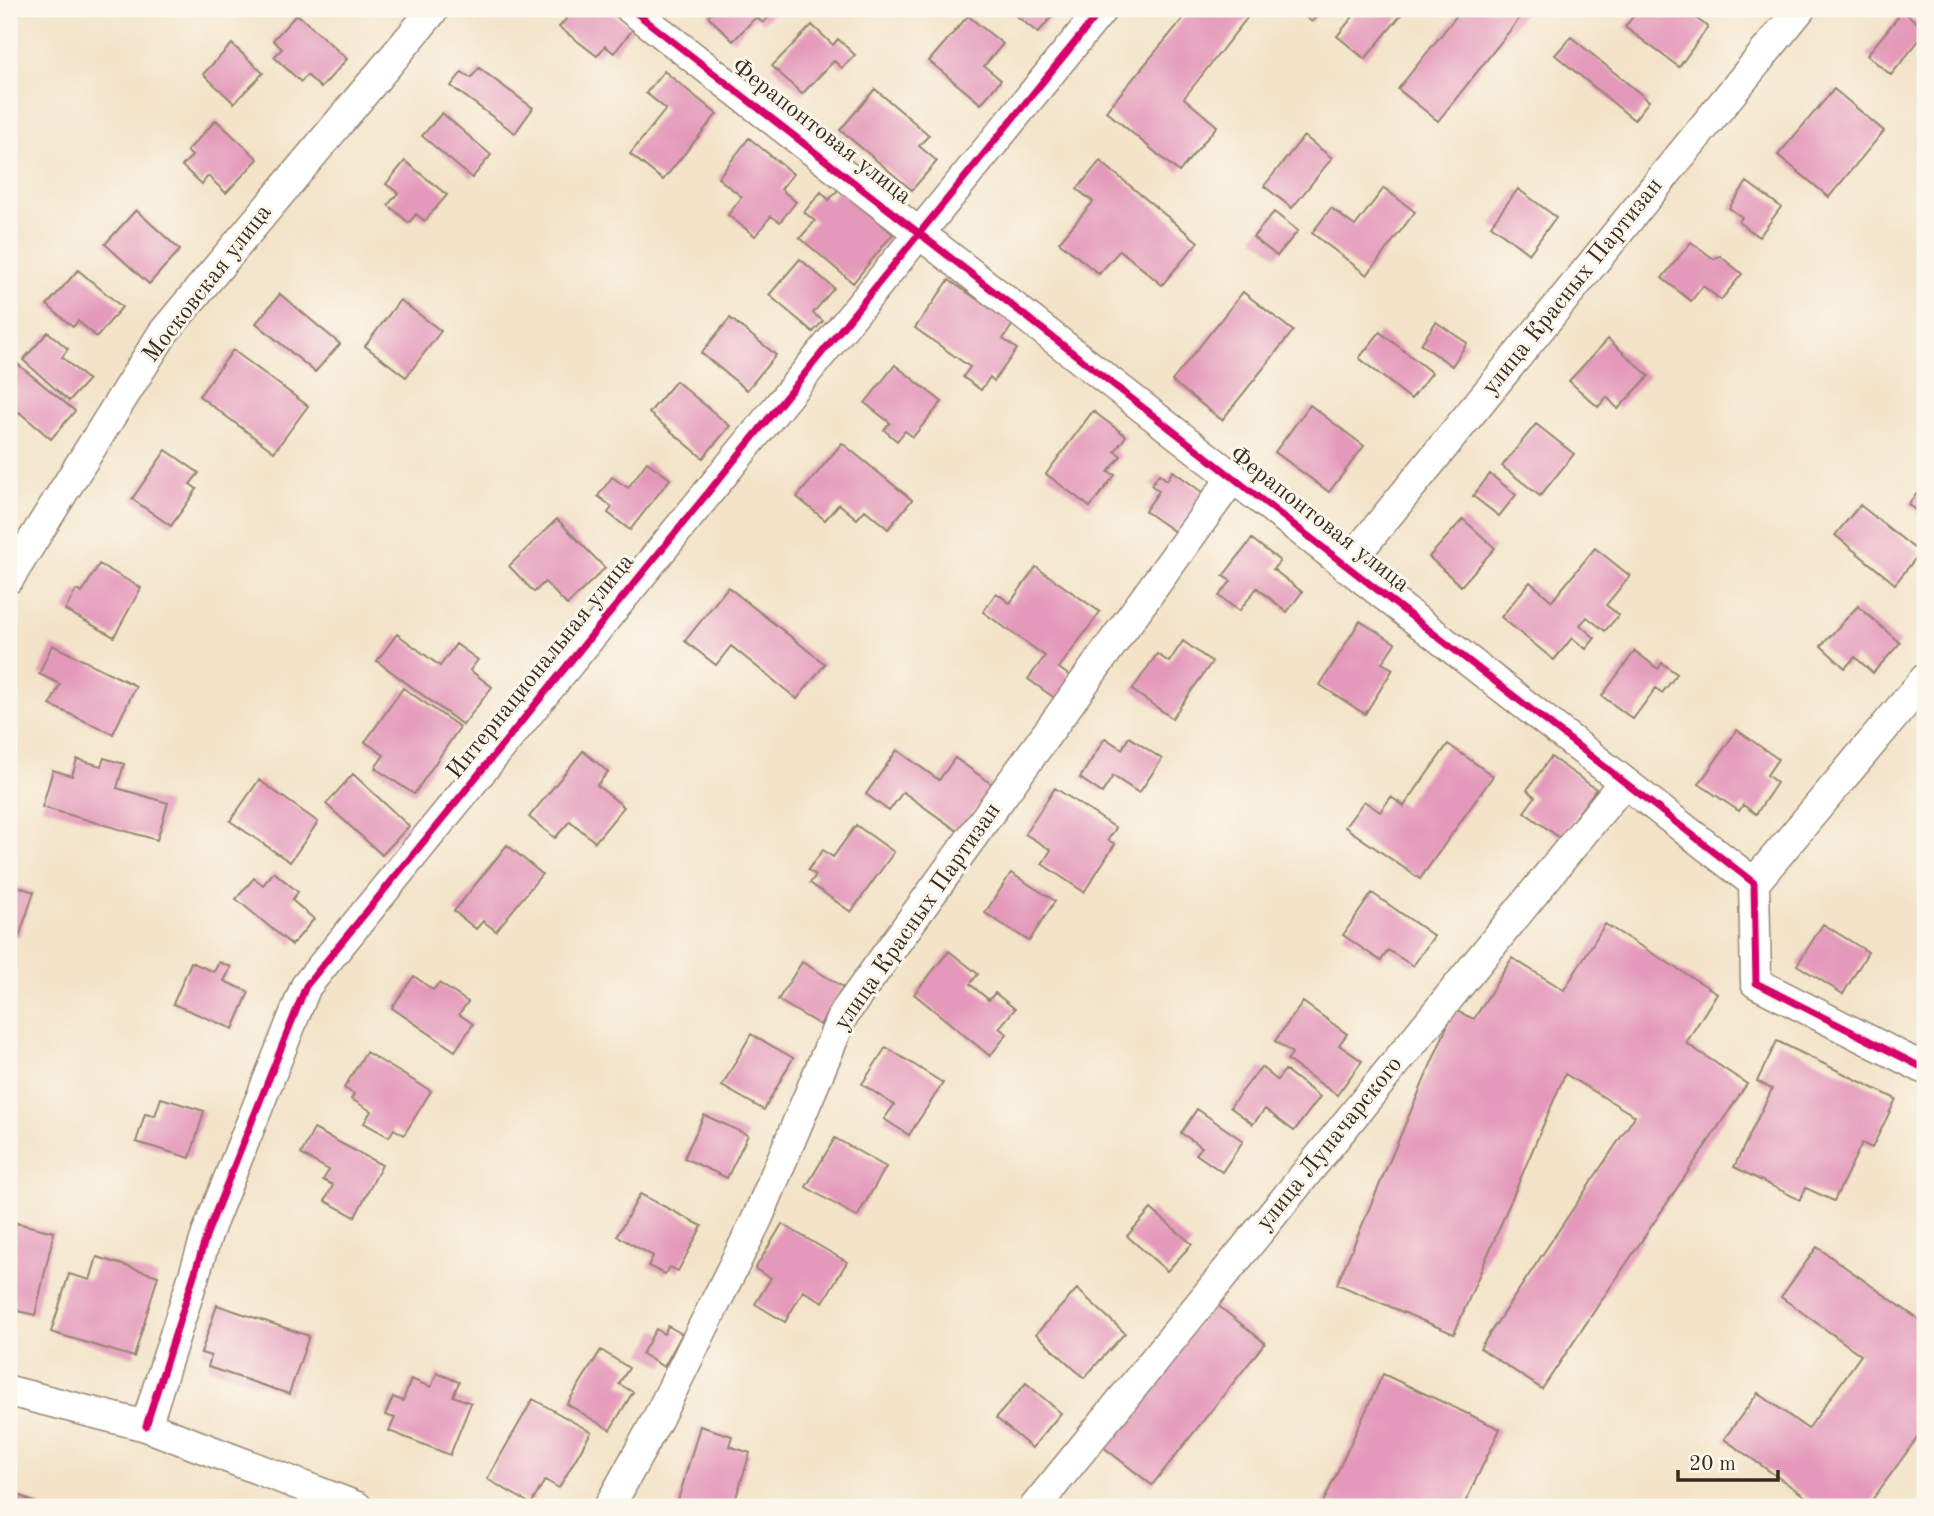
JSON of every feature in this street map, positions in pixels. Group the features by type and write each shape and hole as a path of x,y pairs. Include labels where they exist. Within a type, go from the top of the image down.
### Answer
{"street":[{"name":"Московская улица","path":"9,578 163,333 434,9"},
{"name":"Ферапонтовая улица","path":"631,9 1754,883"},
{"name":"Интернациональная улица","path":"146,1426 208,1231 306,986 1102,9"},
{"name":"улица Красных Партизан","path":"1346,566 1800,9"},
{"name":"улица Красных Партизан","path":"609,1507 658,1418 757,1219 844,1015 1233,477"},
{"path":"1925,679 1754,883 1756,982 1925,1069"},
{"name":"улица Луначарского","path":"1035,1507 1624,782"},
{"path":"9,1391 146,1426 357,1507"}],"building":[{"path":"554,9 606,9 633,29 614,53 605,46 597,56 559,27 567,18"},
{"path":"715,9 775,11 763,23 756,17 733,41 708,16"},
{"path":"1008,9 1058,9 1038,33"},
{"path":"1191,9 1234,9 1247,18 1184,98 1217,126 1179,172 1106,111"},
{"path":"1295,9 1323,9 1312,22"},
{"path":"1359,9 1406,9 1365,59 1337,36"},
{"path":"1462,9 1527,9 1438,121 1398,89"},
{"path":"1639,9 1683,9 1708,27 1679,67 1625,27"},
{"path":"1903,11 1925,29 1925,33 1891,75 1867,55"},
{"path":"297,14 347,59 321,88 307,75 301,82 274,57 282,49 273,40"},
{"path":"968,16 1003,44 984,66 1001,80 981,104 929,61"},
{"path":"812,25 833,45 838,39 855,55 842,68 834,61 802,94 772,66"},
{"path":"1571,37 1649,101 1634,120 1555,55"},
{"path":"232,44 263,73 234,103 203,74"},
{"path":"479,68 533,108 515,133 451,86 462,72 471,78"},
{"path":"664,71 717,114 663,180 630,154 666,109 646,93"},
{"path":"875,89 929,135 919,146 937,161 912,190 840,130"},
{"path":"1834,89 1884,131 1829,197 1778,155"},
{"path":"442,113 491,155 472,178 422,136"},
{"path":"216,120 258,159 226,193 208,176 202,184 182,166 192,156 187,151"},
{"path":"1304,136 1332,158 1292,208 1264,186"},
{"path":"749,138 793,174 781,189 796,202 780,222 771,216 755,236 728,215 742,197 718,178"},
{"path":"405,161 447,195 425,221 416,214 409,223 388,205 398,193 386,184"},
{"path":"1100,161 1198,242 1162,285 1120,250 1099,274 1059,242 1093,202 1077,189"},
{"path":"1747,182 1781,207 1759,237 1739,222 1742,217 1729,208"},
{"path":"1384,188 1415,212 1367,275 1312,233 1331,208 1355,226"},
{"path":"839,189 893,234 853,283 800,238 815,221 804,212 821,192 829,200"},
{"path":"1518,189 1556,217 1529,254 1491,225"},
{"path":"136,210 180,250 149,284 105,244"},
{"path":"1274,212 1298,231 1277,256 1253,237"},
{"path":"1691,242 1714,259 1720,256 1742,274 1721,300 1703,286 1691,301 1662,278"},
{"path":"800,259 834,288 813,313 823,321 813,332 769,295"},
{"path":"78,270 122,307 97,337 78,321 73,327 47,305"},
{"path":"949,280 1013,324 1003,339 1017,349 994,381 990,377 981,390 963,377 970,367 915,328"},
{"path":"1243,292 1293,331 1222,420 1172,381"},
{"path":"280,294 340,344 315,372 256,323"},
{"path":"400,300 441,331 406,377 365,346"},
{"path":"730,318 776,355 747,390 701,353"},
{"path":"1436,322 1467,343 1452,366 1421,344"},
{"path":"48,332 68,349 62,357 88,380 69,401 23,360"},
{"path":"1380,332 1432,373 1411,399 1359,358"},
{"path":"1608,339 1649,376 1618,409 1607,397 1598,407 1569,381"},
{"path":"233,350 308,406 274,452 199,396"},
{"path":"9,357 75,411 51,439 19,412 9,424"},
{"path":"895,365 942,402 913,437 905,431 897,441 884,430 890,423 865,403"},
{"path":"676,381 730,426 703,458 649,413"},
{"path":"1310,405 1364,446 1329,492 1275,452"},
{"path":"1093,411 1126,436 1115,451 1121,456 1108,472 1115,475 1090,507 1046,474"},
{"path":"1536,424 1574,454 1540,496 1502,466"},
{"path":"842,443 912,500 888,529 865,510 857,519 839,504 825,520 797,497"},
{"path":"166,450 199,473 190,484 197,489 171,526 132,499"},
{"path":"647,462 670,479 630,530 608,513 612,507 598,496 612,477 628,488"},
{"path":"1173,471 1206,495 1178,534 1145,511 1159,491 1151,485 1159,474 1167,480"},
{"path":"1490,474 1516,495 1499,516 1473,496"},
{"path":"1925,484 1925,518 1908,504"},
{"path":"1860,505 1920,553 1895,584 1835,535"},
{"path":"557,519 605,568 567,605 545,582 534,592 509,566"},
{"path":"1463,519 1495,548 1461,586 1429,557"},
{"path":"1252,539 1280,561 1273,569 1302,592 1287,612 1257,588 1239,611 1219,596 1231,581 1223,576"},
{"path":"1595,548 1630,576 1606,605 1619,615 1605,631 1587,617 1580,625 1595,638 1586,649 1572,638 1554,660 1501,617 1530,582 1552,601"},
{"path":"99,564 141,588 114,637 65,610 76,590 82,593"},
{"path":"1036,567 1100,612 1059,668 1078,682 1063,704 1028,679 1045,656 983,612 996,593 1010,603"},
{"path":"728,587 825,664 797,699 731,646 716,665 685,641"},
{"path":"1858,606 1900,643 1873,673 1855,657 1845,668 1821,646"},
{"path":"1360,621 1395,643 1382,663 1393,669 1365,714 1320,685"},
{"path":"397,634 440,666 456,644 478,660 470,670 492,687 463,725 377,661"},
{"path":"1183,641 1212,662 1172,718 1132,690 1157,654 1169,662"},
{"path":"52,645 136,686 113,734 50,705 60,684 39,674"},
{"path":"1635,651 1658,669 1662,663 1677,674 1662,693 1656,688 1633,719 1602,696"},
{"path":"403,688 460,727 414,794 375,768 384,755 365,742"},
{"path":"1737,730 1778,759 1767,775 1777,783 1756,814 1743,805 1739,811 1699,784"},
{"path":"1129,737 1162,759 1139,793 1113,776 1102,793 1080,778 1105,738 1122,749"},
{"path":"1448,744 1493,776 1420,879 1345,827 1364,801 1380,812 1391,797 1404,806"},
{"path":"897,750 939,780 955,758 993,785 959,832 903,792 889,811 866,794"},
{"path":"583,751 608,772 597,785 624,807 595,842 570,821 555,838 529,817"},
{"path":"1551,757 1596,789 1560,838 1524,812 1535,797 1527,790"},
{"path":"104,758 124,764 117,788 168,803 157,840 42,807 53,770 72,776 77,759 101,766"},
{"path":"353,774 409,826 382,855 326,804"},
{"path":"259,780 318,822 290,862 230,821"},
{"path":"1055,788 1116,828 1108,840 1115,844 1084,892 1042,864 1051,850 1025,834"},
{"path":"856,825 894,852 851,912 810,883 816,875 808,870 823,850 833,857"},
{"path":"507,845 542,874 496,931 483,921 476,929 454,911"},
{"path":"274,872 298,892 292,900 314,919 292,945 236,899 254,878 263,885"},
{"path":"1011,873 1055,901 1029,941 985,913"},
{"path":"9,883 34,892 19,937 9,933"},
{"path":"1372,893 1434,936 1413,966 1388,950 1381,961 1343,935"},
{"path":"1605,924 1717,993 1686,1043 1747,1084 1542,1389 1480,1348 1635,1116 1565,1074 1454,1334 1337,1284 1454,1010 1474,1019 1512,958 1564,990"},
{"path":"1823,924 1868,952 1843,994 1797,965"},
{"path":"949,951 978,974 970,984 989,1000 995,993 1015,1009 999,1028 1007,1034 990,1056 914,994"},
{"path":"191,962 214,972 219,962 231,967 224,981 249,992 233,1029 173,1004"},
{"path":"802,962 843,987 820,1025 778,1000"},
{"path":"414,976 433,990 439,983 468,1002 459,1014 473,1024 455,1051 392,1008"},
{"path":"1303,1002 1347,1034 1339,1045 1362,1061 1337,1095 1287,1060 1292,1053 1275,1041"},
{"path":"751,1034 793,1058 764,1110 722,1086"},
{"path":"1777,1041 1896,1099 1872,1148 1862,1143 1834,1201 1806,1188 1800,1200 1734,1167 1772,1089 1757,1081"},
{"path":"886,1047 943,1083 909,1135 884,1119 894,1105 862,1084"},
{"path":"366,1052 431,1091 404,1135 394,1129 389,1137 364,1123 371,1111 351,1099 354,1094 344,1088"},
{"path":"1261,1067 1277,1080 1285,1070 1320,1097 1294,1131 1265,1109 1253,1124 1230,1107"},
{"path":"161,1098 204,1111 190,1158 136,1142 145,1114 155,1116"},
{"path":"1197,1109 1243,1141 1222,1172 1196,1154 1202,1147 1181,1133"},
{"path":"704,1115 748,1135 727,1178 684,1158"},
{"path":"314,1129 382,1165 355,1217 325,1201 333,1185 323,1180 329,1170 301,1154"},
{"path":"835,1138 886,1167 857,1217 806,1187"},
{"path":"640,1194 702,1226 678,1271 670,1267 665,1274 648,1266 653,1256 617,1236"},
{"path":"1151,1209 1192,1244 1167,1271 1127,1236"},
{"path":"12,1222 54,1232 35,1315 9,1309 9,1238"},
{"path":"782,1224 847,1262 823,1302 803,1291 785,1322 755,1304 771,1278 755,1269"},
{"path":"1817,1247 1925,1324 1925,1427 1867,1507 1820,1507 1724,1439 1758,1393 1808,1429 1861,1355 1781,1297"},
{"path":"97,1257 158,1276 134,1357 51,1332 69,1274 90,1280"},
{"path":"1077,1289 1125,1333 1084,1378 1036,1334"},
{"path":"1215,1303 1265,1343 1152,1485 1102,1446"},
{"path":"217,1305 309,1336 289,1394 208,1367 211,1356 201,1353"},
{"path":"668,1326 682,1334 664,1367 642,1354 656,1329 664,1334"},
{"path":"601,1350 629,1368 619,1384 633,1392 610,1430 567,1404"},
{"path":"437,1373 459,1382 453,1396 471,1403 450,1455 389,1431 395,1418 385,1415 393,1397 403,1401 411,1379 431,1387"},
{"path":"1383,1374 1500,1429 1463,1507 1321,1507"},
{"path":"1026,1383 1061,1413 1032,1448 996,1418"},
{"path":"533,1399 591,1432 559,1488 545,1480 531,1504 487,1479"},
{"path":"700,1426 732,1436 729,1446 750,1453 733,1507 676,1507"},
{"path":"9,1490 43,1507 9,1507"}],"cycle path":[{"path":"631,9 1754,883 1756,983 1925,1069"},
{"path":"146,1426 208,1231 306,986 1102,9"}]}
